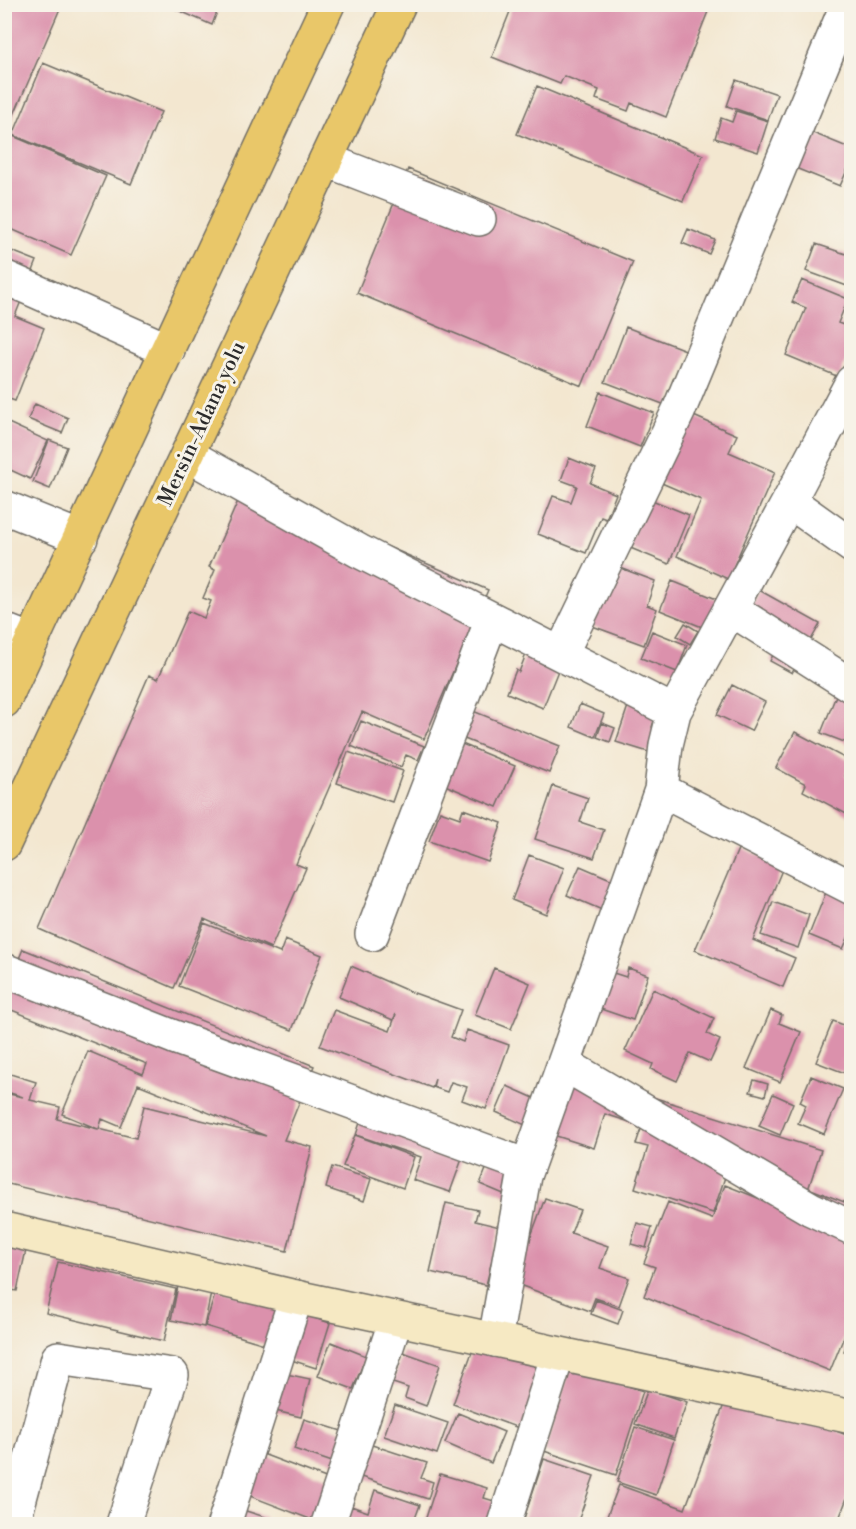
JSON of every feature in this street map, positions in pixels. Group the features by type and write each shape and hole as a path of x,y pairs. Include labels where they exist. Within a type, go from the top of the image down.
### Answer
{"highway":[{"path":"4,701 18,635 81,538 328,4"},
{"name":"Mersin-Adana yolu","path":"4,844 399,4"}],"main road":[{"path":"4,1229 296,1297 852,1417"}],"street":[{"path":"561,654 679,410 847,5"},
{"path":"326,160 479,219"},
{"path":"4,277 168,350"},
{"path":"495,1340 527,1166 661,790 666,745 674,712 852,382"},
{"path":"188,455 359,551 674,712"},
{"path":"789,501 852,546"},
{"path":"4,507 81,538"},
{"path":"730,609 852,686"},
{"path":"372,934 492,619"},
{"path":"661,790 852,888"},
{"path":"4,970 174,1037 527,1166"},
{"path":"564,1064 811,1209 852,1228"},
{"path":"224,1524 296,1297"},
{"path":"327,1524 396,1319"},
{"path":"504,1524 558,1354"},
{"path":"14,1524 58,1358 172,1375 123,1524"}],"building":[{"path":"4,4 62,4 6,133 106,176 71,255 4,226"},
{"path":"164,4 220,4 212,25"},
{"path":"513,4 711,4 666,117 631,103 628,111 596,99 599,90 564,76 560,84 492,57"},
{"path":"43,63 161,112 131,184 13,135"},
{"path":"736,80 777,94 768,120 727,106"},
{"path":"537,86 703,155 683,201 517,134"},
{"path":"736,111 768,121 758,152 715,138 721,118 732,122"},
{"path":"808,131 852,149 852,159 840,186 793,167"},
{"path":"408,169 633,262 582,386 357,293"},
{"path":"688,229 715,240 709,254 682,243"},
{"path":"816,244 852,256 852,274 847,286 806,271"},
{"path":"4,248 37,261 15,316 44,328 15,401 4,397"},
{"path":"802,280 848,299 838,323 852,328 852,347 839,377 786,355 806,308 792,302"},
{"path":"626,327 688,351 668,406 605,382"},
{"path":"600,392 654,413 640,447 587,426"},
{"path":"35,404 68,418 62,433 28,419"},
{"path":"680,410 737,435 729,452 775,472 728,579 677,556 701,500 650,478"},
{"path":"4,421 48,441 30,479 4,467"},
{"path":"49,440 67,447 50,489 33,482"},
{"path":"569,458 596,469 590,483 616,494 606,519 601,517 586,553 538,534 553,496 571,502 577,486 561,480"},
{"path":"245,485 488,590 424,739 362,712 296,864 306,868 271,948 204,919 174,988 39,929 149,675 158,679 188,611 204,618 211,601 203,598 215,570 209,567"},
{"path":"647,498 689,515 669,564 628,547"},
{"path":"4,523 11,526 4,543"},
{"path":"618,567 655,581 647,605 657,609 644,645 587,624"},
{"path":"672,581 719,600 707,629 660,610"},
{"path":"759,590 820,624 792,673 770,661 775,651 737,629"},
{"path":"685,623 698,631 690,644 677,636"},
{"path":"652,631 687,645 677,672 641,658"},
{"path":"528,649 561,663 543,708 507,693"},
{"path":"635,685 663,694 652,727 662,730 655,754 616,742"},
{"path":"732,685 765,702 751,731 717,715"},
{"path":"837,693 852,698 852,745 821,733"},
{"path":"580,704 604,714 595,737 571,727"},
{"path":"473,711 560,746 549,773 462,738"},
{"path":"361,721 424,746 418,760 406,755 401,767 351,746"},
{"path":"602,723 615,728 610,742 597,737"},
{"path":"795,732 852,762 845,776 852,780 852,817 803,791 806,784 776,768"},
{"path":"462,744 515,766 497,807 445,785"},
{"path":"348,752 403,771 392,802 337,783"},
{"path":"553,786 588,798 580,822 604,830 594,858 535,839"},
{"path":"463,809 502,823 488,862 429,841 440,811 460,818"},
{"path":"739,847 784,865 753,940 795,958 783,987 695,950"},
{"path":"529,855 564,868 546,914 512,900"},
{"path":"580,866 615,881 602,910 567,895"},
{"path":"828,887 852,897 852,929 843,949 809,935"},
{"path":"773,902 809,915 798,948 761,935"},
{"path":"204,923 280,953 285,940 322,955 292,1030 179,986"},
{"path":"23,949 314,1066 284,1140 312,1147 287,1251 4,1183 4,1093 23,1097 4,1091 4,1072 36,1082 30,1100 60,1107 57,1119 98,1129 62,1114 88,1051 143,1074 147,1064 4,1007 4,995","holes":["138,1084 266,1136 144,1106 136,1138 99,1129 102,1119 121,1127"]},
{"path":"351,966 406,990 461,1010 451,1037 463,1042 467,1030 509,1045 486,1109 462,1100 467,1087 451,1082 447,1092 433,1087 435,1079 432,1088 320,1046 334,1010 390,1031 396,1014 393,1020 339,997"},
{"path":"494,968 530,983 511,1029 475,1015"},
{"path":"628,968 648,975 633,1020 592,1006 604,970 626,977"},
{"path":"653,989 714,1018 707,1034 720,1040 710,1062 690,1053 677,1081 651,1069 653,1064 625,1051"},
{"path":"771,1010 782,1015 779,1023 801,1032 780,1082 746,1068"},
{"path":"833,1021 852,1028 850,1075 816,1062"},
{"path":"570,1071 821,1150 805,1199 726,1174 713,1213 635,1188 648,1147 636,1144 642,1126 605,1114 594,1148 550,1134"},
{"path":"811,1076 843,1089 824,1134 798,1123 806,1105 800,1102"},
{"path":"754,1080 768,1084 765,1096 750,1092"},
{"path":"507,1086 543,1102 532,1128 496,1112"},
{"path":"773,1094 793,1103 780,1135 759,1126"},
{"path":"364,1110 466,1148 450,1192 413,1180 421,1157 356,1135"},
{"path":"355,1135 414,1157 403,1188 343,1166"},
{"path":"495,1147 528,1161 513,1198 480,1184"},
{"path":"332,1167 371,1179 364,1201 326,1188"},
{"path":"725,1185 801,1215 811,1189 852,1205 852,1317 830,1371 644,1296 655,1267 644,1263 668,1202 712,1219"},
{"path":"545,1198 580,1210 571,1233 608,1246 600,1268 629,1278 619,1306 595,1298 590,1311 514,1283"},
{"path":"446,1203 478,1210 475,1221 500,1227 486,1285 430,1272"},
{"path":"637,1223 652,1227 646,1248 631,1244"},
{"path":"4,1246 26,1250 17,1291 4,1289"},
{"path":"58,1262 176,1289 164,1341 46,1313"},
{"path":"178,1286 211,1293 204,1327 171,1320"},
{"path":"217,1288 286,1310 274,1347 205,1326"},
{"path":"596,1300 623,1310 618,1324 591,1314"},
{"path":"299,1313 330,1323 316,1368 285,1358"},
{"path":"852,1330 852,1354 844,1351"},
{"path":"331,1342 366,1356 353,1389 318,1376"},
{"path":"475,1344 557,1374 535,1434 453,1404"},
{"path":"403,1352 440,1365 426,1406 405,1398 408,1388 393,1383"},
{"path":"571,1367 643,1391 616,1475 544,1451"},
{"path":"286,1374 310,1379 301,1417 267,1409"},
{"path":"648,1389 687,1402 674,1438 635,1424"},
{"path":"729,1391 852,1437 852,1485 837,1524 604,1524 619,1485 685,1509"},
{"path":"395,1405 448,1423 437,1454 384,1436"},
{"path":"458,1413 504,1432 491,1463 445,1443"},
{"path":"304,1419 348,1433 338,1464 294,1449"},
{"path":"635,1427 674,1440 656,1495 617,1482"},
{"path":"369,1444 427,1463 421,1478 433,1482 428,1499 358,1476"},
{"path":"260,1453 331,1480 315,1521 245,1494"},
{"path":"544,1459 594,1476 577,1524 522,1524"},
{"path":"440,1474 487,1488 484,1498 504,1504 498,1524 424,1524"},
{"path":"375,1490 420,1505 413,1524 366,1524 347,1518 351,1506 368,1512"},
{"path":"243,1510 265,1517 263,1524 238,1524"}]}
